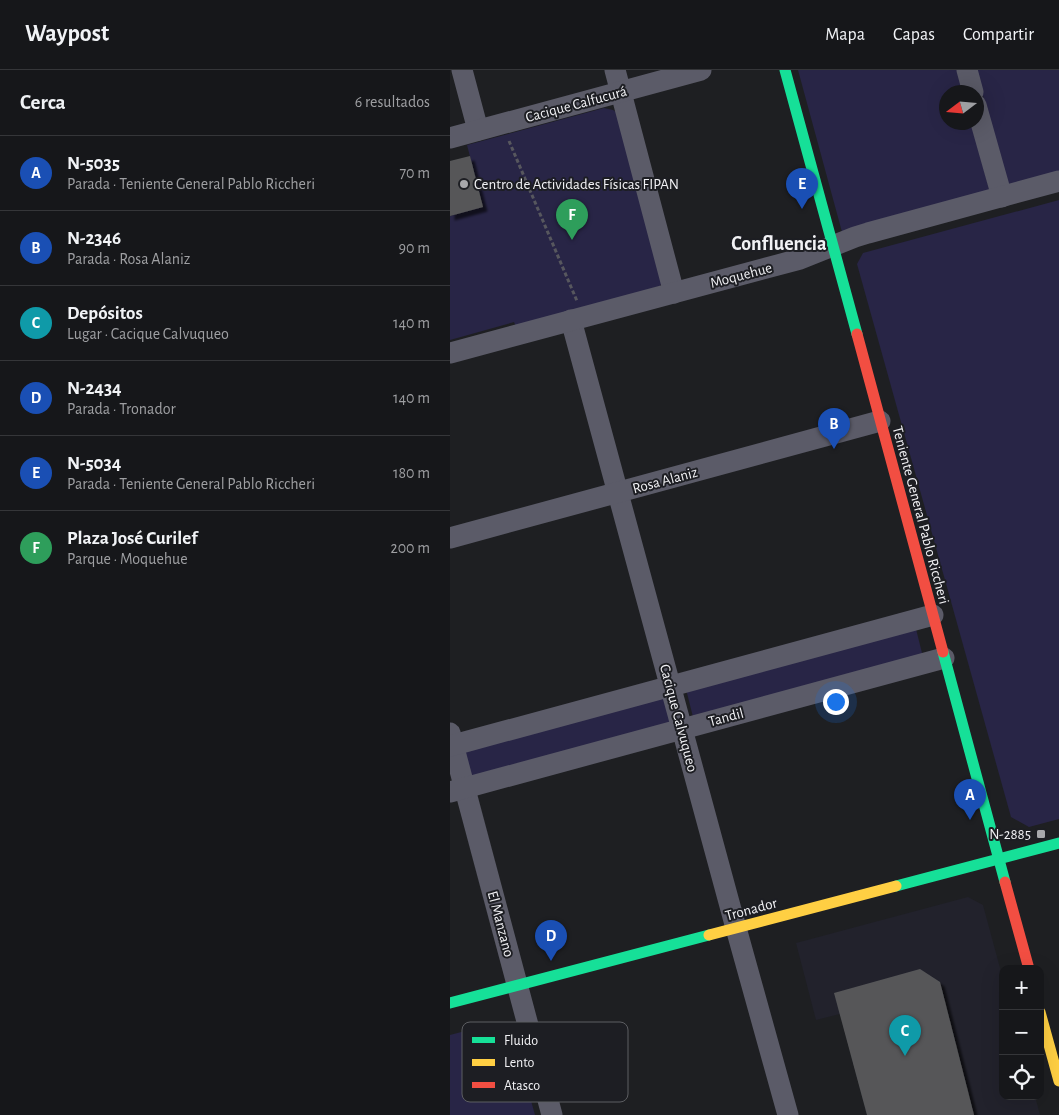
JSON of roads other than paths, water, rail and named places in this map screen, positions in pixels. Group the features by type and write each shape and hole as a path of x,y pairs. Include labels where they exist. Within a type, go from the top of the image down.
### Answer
{"street":[{"path":"462,70 478,130"},
{"path":"615,70 674,293"},
{"name":"Cacique Calfucurá","path":"450,138 701,70"},
{"name":"Teniente General Pablo Riccheri","path":"785,70 1027,965"},
{"path":"967,70 971,85"},
{"path":"983,130 1002,197"},
{"name":"Moquehue","path":"450,353 576,315 674,293 800,259 868,233 1059,181"},
{"name":"Cacique Calvuqueo","path":"576,315 618,492 788,1115"},
{"name":"Rosa Alaniz","path":"450,538 880,422"},
{"path":"451,742 670,686 933,615"},
{"name":"Tandil","path":"457,790 944,658"},
{"name":"El Manzano","path":"451,742 457,790 518,985 528,1022"},
{"name":"Tronador","path":"450,1003 1059,843"},
{"path":"1044,1027 1059,1081"},
{"name":"El Manzano","path":"549,1102 552,1115"}],"place":[{"name":"Centro de Actividades Físicas FIPAN","path":"464,184"},
{"name":"N-5034","path":"802,209"},
{"name":"Plaza José Curilef","path":"572,240"},
{"name":"N-2346","path":"834,449"},
{"name":"N-5035","path":"970,820"},
{"name":"N-2885","path":"1041,834"},
{"name":"N-2434","path":"551,961"},
{"name":"Depósitos","path":"905,1056"}],"district":[{"name":"Confluencia","path":"779,243"}]}
